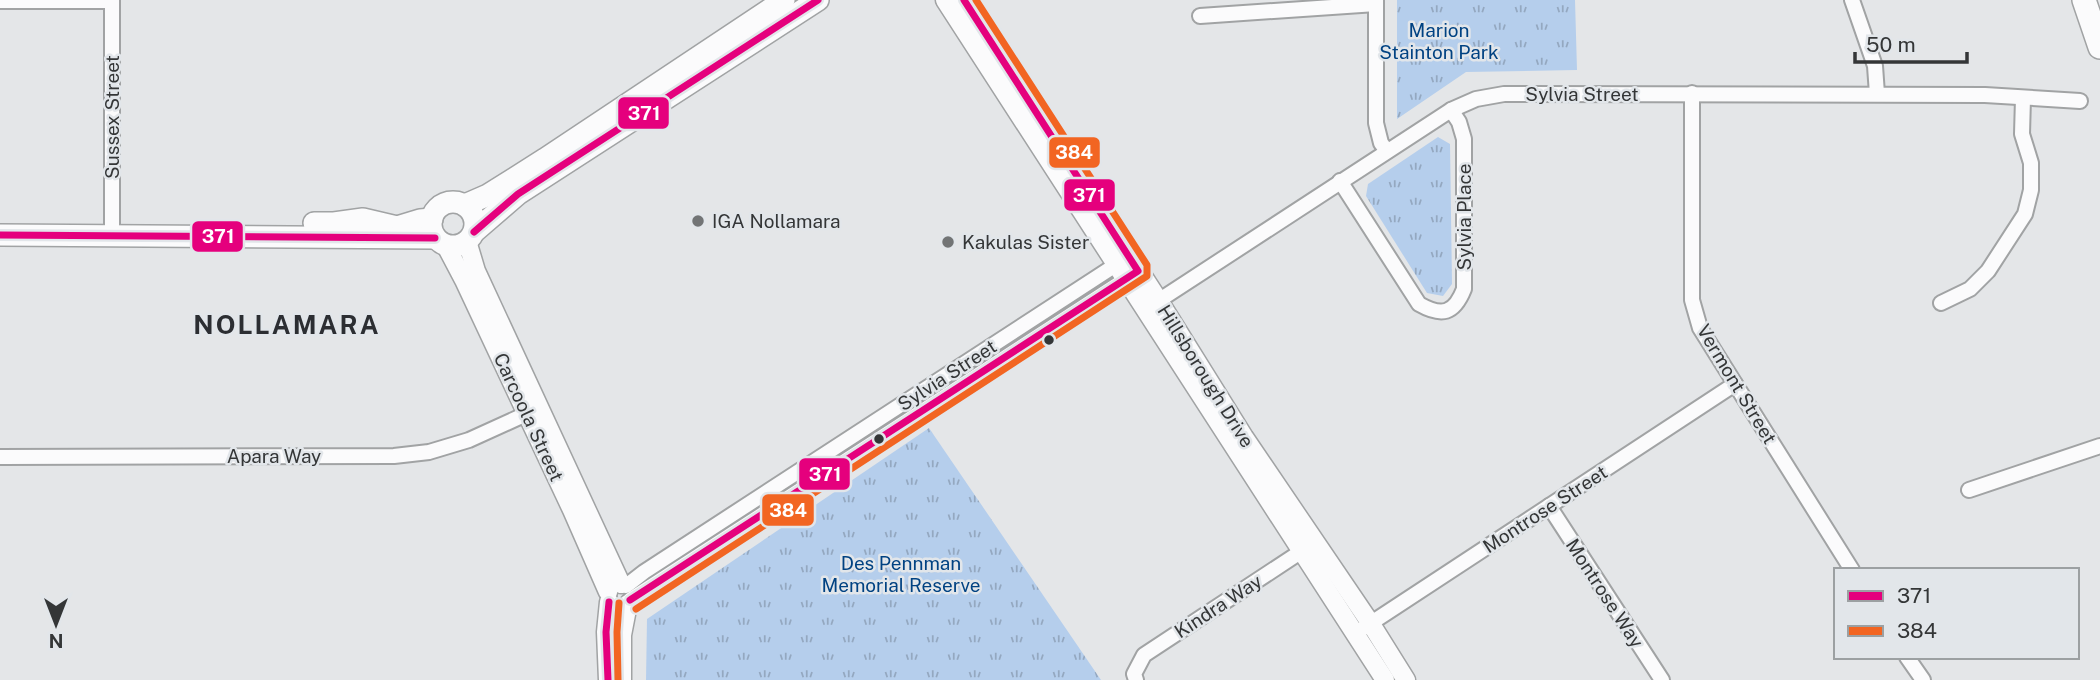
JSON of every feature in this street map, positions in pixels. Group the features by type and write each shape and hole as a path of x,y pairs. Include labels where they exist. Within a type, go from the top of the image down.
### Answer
{"highway":[{"path":"2084,0 2100,47"}],"main road":[{"path":"730,47 784,0"},
{"path":"437,234 437,209 447,203 465,205 488,195 585,142 730,47 818,0"},
{"path":"0,220 112,227 437,234 456,246 471,237 518,194 585,142"},
{"path":"465,205 473,214 471,237"},
{"path":"0,235 112,227"}],"street":[{"path":"0,1 112,0"},
{"name":"Sussex Street","path":"112,0 112,227"},
{"name":"Hillsborough Drive","path":"945,0 1244,437 1355,634 1385,680"},
{"name":"Hillsborough Drive","path":"964,0 1127,268"},
{"path":"1852,0 1875,66 1877,94"},
{"path":"1200,16 1376,2 1376,123 1381,143 1387,151"},
{"name":"Sylvia Street","path":"1152,305 1451,110 1476,99 1504,94 1692,93 1985,95 2080,101"},
{"name":"Vermont Street","path":"1692,93 1692,300 1700,328 1851,568"},
{"path":"1941,303 1970,289 1988,271 2025,214 2031,190 2031,163 2022,134 2023,98"},
{"name":"Sylvia Place","path":"1340,181 1419,304 1432,312 1447,312 1458,303 1464,289 1464,139 1460,122 1451,110"},
{"name":"Carcoola Street","path":"437,234 479,296 620,595 606,632 608,680"},
{"name":"Carcoola Street","path":"471,237 479,296"},
{"name":"Sylvia Street","path":"620,595 1127,268"},
{"name":"Montrose Street","path":"1355,634 1735,384"},
{"name":"Apara Way","path":"0,457 394,456 429,452 469,440 533,410"},
{"path":"1969,490 2100,446"},
{"name":"Montrose Way","path":"1549,506 1662,680"},
{"name":"Hillsborough Drive","path":"1308,547 1371,624 1406,680"},
{"name":"Kindra Way","path":"1136,680 1134,674 1144,655 1308,547"},
{"path":"620,595 622,680"},
{"path":"1908,659 1923,680"}],"green space":[{"name":"Marion Stainton Park","path":"1397,0 1575,0 1577,70 1466,72 1397,119"},
{"path":"1438,137 1450,144 1452,284 1443,296 1427,293 1366,196 1368,184"},
{"name":"Des Pennman Memorial Reserve","path":"929,428 1101,680 646,680 647,619"}],"transit line":[{"name":"371","path":"474,232 518,194 818,0"},
{"name":"371","path":"630,600 1138,271 964,0"},
{"name":"384","path":"636,609 1147,276 1147,265 976,0"},
{"name":"371","path":"0,235 435,238"},
{"name":"371","path":"608,680 606,632 609,602"},
{"name":"384","path":"618,680 619,603"}],"place":[{"name":"IGA Nollamara","path":"698,221"},
{"name":"Kakulas Sister","path":"948,242"}],"district":[{"name":"NOLLAMARA","path":"287,324"}]}
